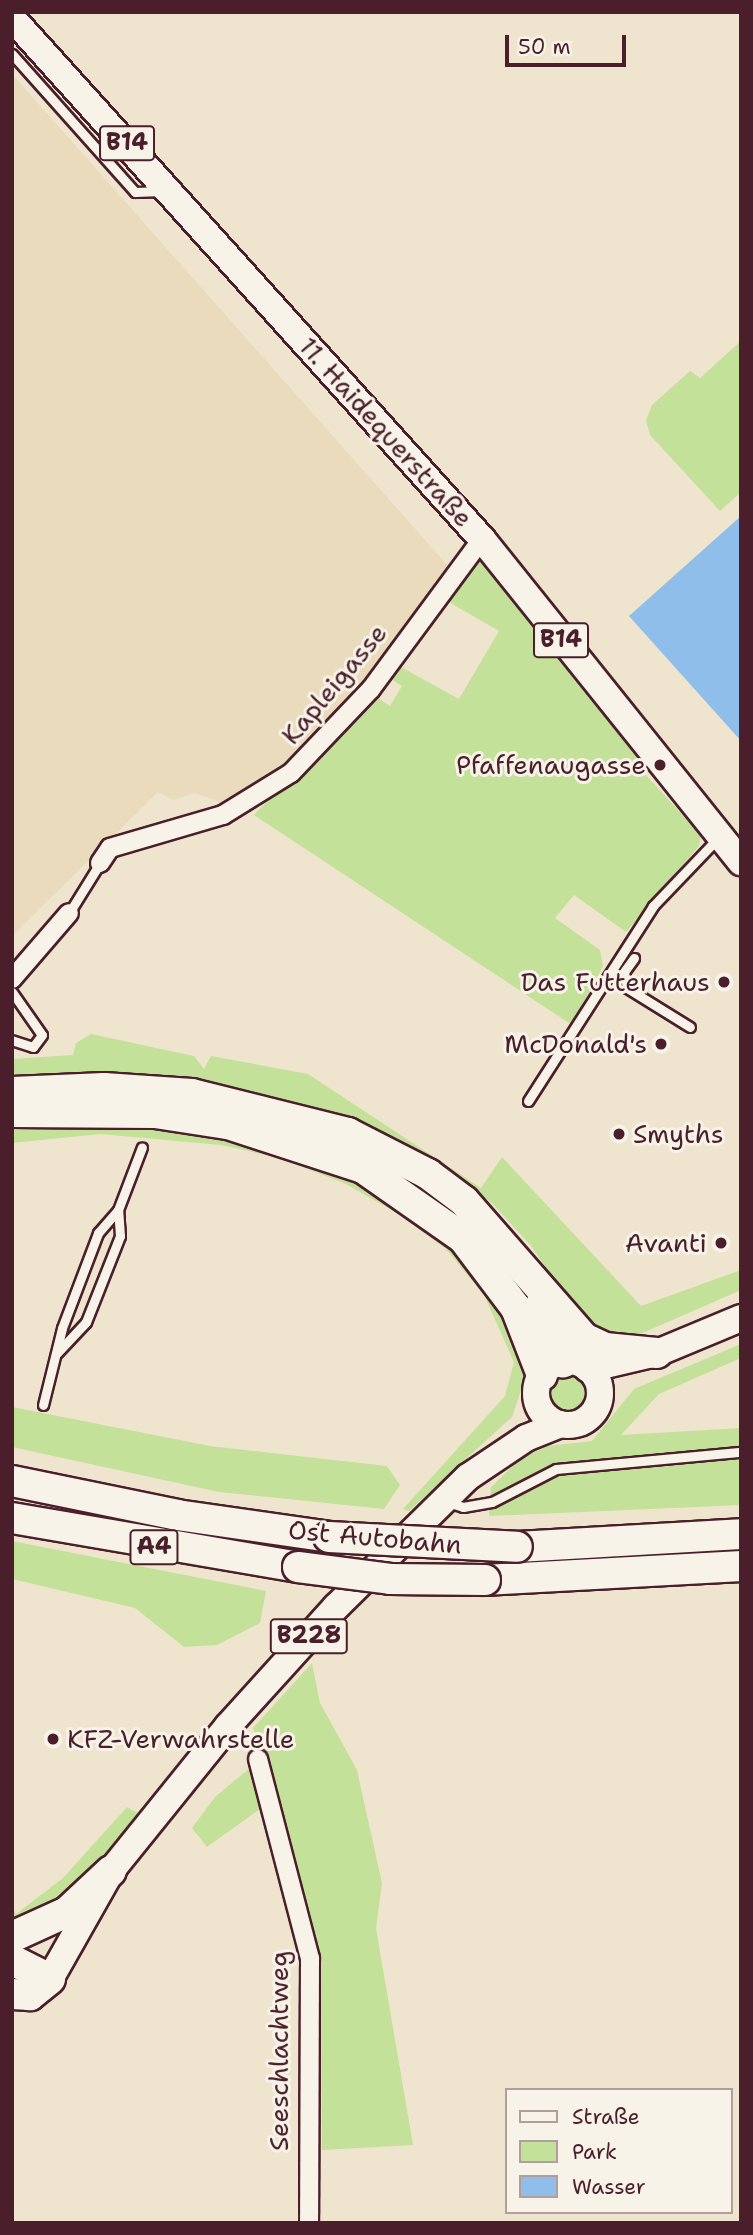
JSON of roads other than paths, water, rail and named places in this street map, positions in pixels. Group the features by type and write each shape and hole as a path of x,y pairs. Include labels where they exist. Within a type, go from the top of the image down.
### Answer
{"highway":[{"path":"12,1092 104,1088 192,1094 323,1124 401,1158 447,1187 526,1270 584,1338 605,1348 657,1353"},
{"path":"12,1112 155,1113 228,1125 363,1168 463,1238 516,1308 557,1376"},
{"path":"526,1270 557,1376"},
{"path":"12,1466 53,1490"},
{"name":"Ost Autobahn","path":"12,1481 330,1537 517,1547 741,1534"},
{"name":"Ost Autobahn","path":"12,1518 298,1567 390,1579 485,1580 741,1566"},
{"path":"12,1937 67,1912 111,1871"},
{"path":"12,1960 50,1979 30,1995 12,1994"}],"main road":[{"name":"11. Haidequerstraße","path":"12,18 172,191 482,539 741,862"},
{"path":"557,1376 657,1353 741,1318"},
{"path":"557,1376 544,1415 560,1424 581,1422 599,1398 657,1353"},
{"path":"557,1376 599,1398"},
{"name":"B228","path":"50,1979 111,1871 228,1726 442,1500 468,1477 557,1376"},
{"name":"B228","path":"468,1477 526,1438 560,1424"}],"street":[{"name":"Kapleigasse","path":"100,863 110,848 223,814 291,774 371,689 482,539"},
{"name":"Kapleigasse","path":"12,979 69,913"},
{"name":"Seeschlachtweg","path":"258,1759 310,1958 309,2223"}],"lane":[{"path":"12,54 135,192 172,191"},
{"path":"528,1101 653,906 720,837"},
{"name":"Kapleigasse","path":"69,913 100,863"},
{"path":"634,958 624,972 627,988 690,1027"},
{"path":"12,992 42,1035 33,1047 12,1040"},
{"path":"43,1405 56,1354 98,1233 118,1210 142,1147"},
{"path":"56,1354 86,1322 120,1236 118,1210"},
{"path":"442,1500 463,1507 492,1502 556,1469 741,1452"}],"water":[{"path":"741,516 741,741 629,616"}],"place":[{"name":"Pfaffenaugasse","path":"660,765"},
{"name":"Das Futterhaus","path":"724,982"},
{"name":"McDonald's","path":"661,1044"},
{"name":"Smyths","path":"619,1134"},
{"name":"Avanti","path":"721,1243"},
{"name":"KFZ-Verwahrstelle","path":"53,1739"}]}
